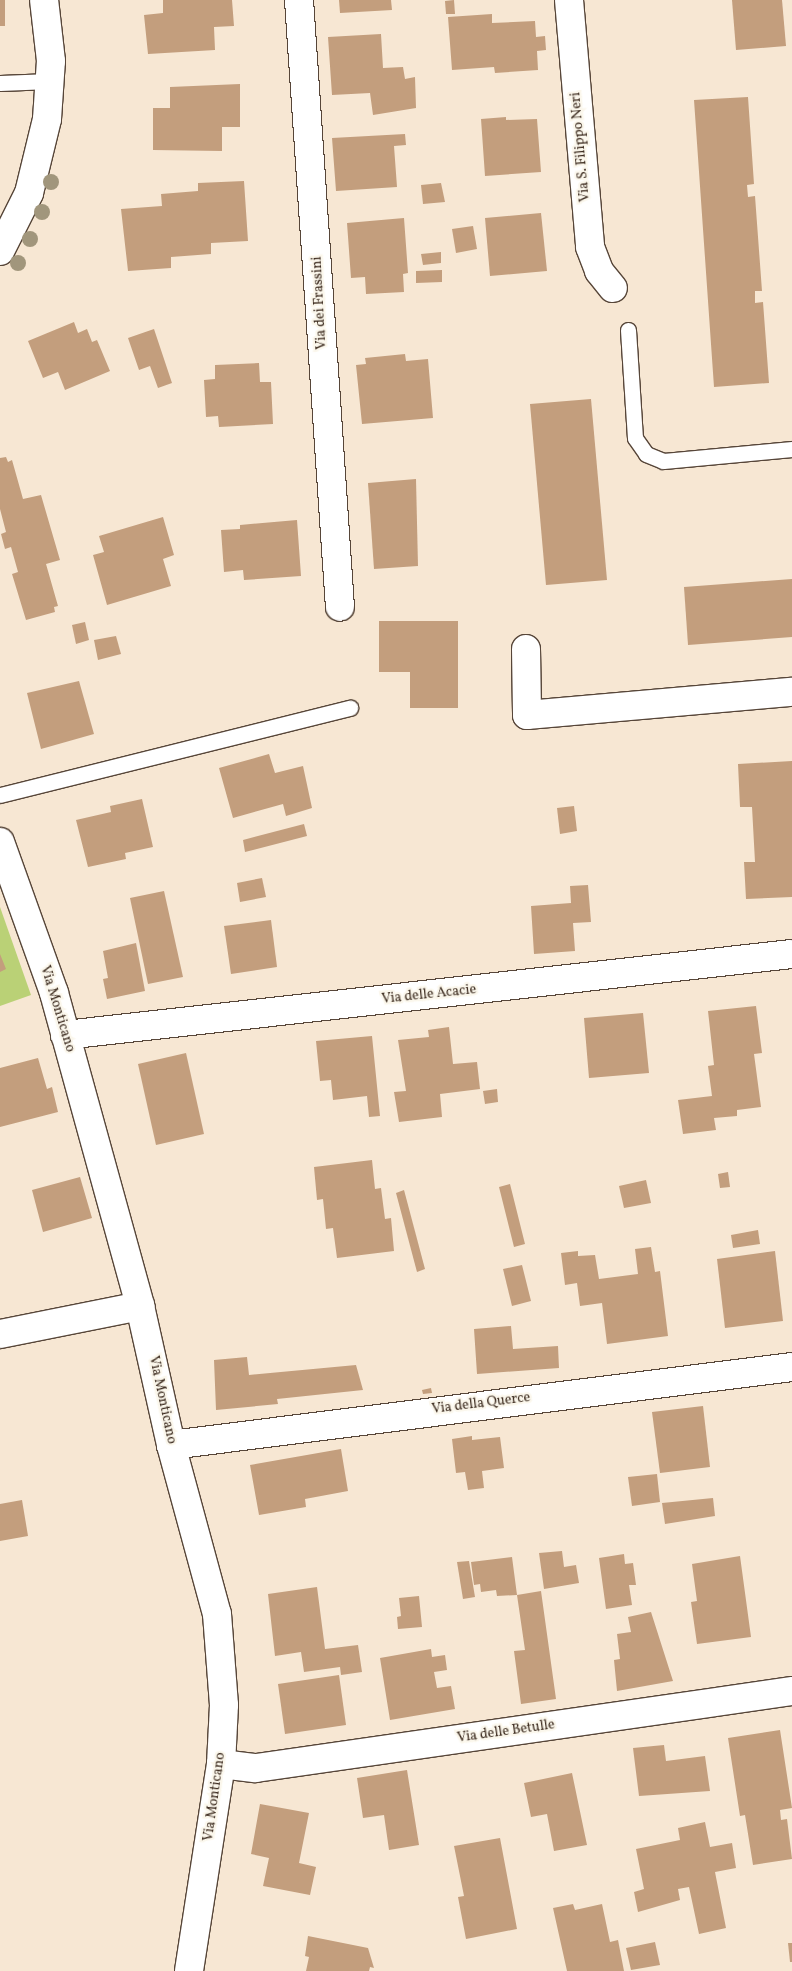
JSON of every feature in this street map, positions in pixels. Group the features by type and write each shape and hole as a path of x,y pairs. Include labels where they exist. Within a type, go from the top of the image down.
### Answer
{"street":[{"path":"0,251 28,193 40,157 50,82 44,0"},
{"name":"Via dei Frassini","path":"299,0 340,607"},
{"name":"Via S. Filippo Neri","path":"569,0 590,247 599,271 613,288"},
{"path":"526,649 526,715 792,692"},
{"name":"Via Monticano","path":"0,842 65,1035 140,1306 171,1446 217,1614 224,1705 221,1764 189,1971"},
{"name":"Via delle Acacie","path":"65,1035 792,954"},
{"path":"0,1334 140,1306"},
{"name":"Via della Querce","path":"171,1446 792,1367"},
{"name":"Via delle Betulle","path":"221,1764 256,1768 792,1692"}],"lane":[{"path":"0,83 50,82"},
{"path":"628,330 635,438 646,454 663,461 792,449"},
{"path":"0,795 350,708"}],"green space":[{"path":"0,907 31,995 0,1006"}],"building":[{"path":"0,0 5,0 5,26 0,26"},
{"path":"163,0 232,0 234,26 214,27 215,50 148,54 144,15 163,13"},
{"path":"339,0 391,0 392,10 340,13"},
{"path":"454,0 455,14 446,14 445,1"},
{"path":"732,0 782,0 786,46 736,50"},
{"path":"492,14 492,23 535,21 536,37 545,36 546,50 537,51 538,70 495,73 494,67 452,70 448,17"},
{"path":"381,34 383,68 403,67 405,79 415,77 416,108 373,115 370,93 332,95 328,37"},
{"path":"240,84 240,127 222,127 222,151 153,150 153,108 170,108 170,87"},
{"path":"748,97 754,184 747,185 748,197 755,196 762,291 755,291 755,303 763,302 769,383 714,387 694,100"},
{"path":"506,117 506,120 537,119 541,172 485,176 481,119"},
{"path":"405,134 406,145 394,146 397,187 336,191 332,138"},
{"path":"244,181 248,241 211,243 211,254 171,257 171,268 128,271 121,209 162,206 161,194 198,191 198,183"},
{"path":"441,183 445,202 423,204 421,185"},
{"path":"541,213 547,271 490,276 485,218"},
{"path":"404,218 408,273 403,274 404,292 366,294 365,277 351,278 347,223"},
{"path":"473,226 477,249 456,253 452,229"},
{"path":"441,252 441,263 423,265 421,254"},
{"path":"442,270 442,282 416,283 416,271"},
{"path":"74,322 78,333 87,329 92,342 97,340 110,371 65,390 58,372 43,378 28,341"},
{"path":"154,329 172,383 158,388 150,366 139,370 128,338"},
{"path":"405,354 406,361 428,359 433,418 362,424 356,365 366,364 365,358"},
{"path":"259,363 260,382 271,382 273,424 219,427 218,416 206,417 204,380 215,379 215,365"},
{"path":"591,399 607,580 546,585 530,404"},
{"path":"6,457 8,462 12,460 23,499 41,495 60,560 46,564 58,606 54,607 55,612 26,620 12,574 18,572 11,547 5,549 1,534 6,532 0,509 0,458"},
{"path":"416,479 418,566 374,569 368,483"},
{"path":"163,517 174,555 163,559 171,586 107,605 93,555 104,552 99,536"},
{"path":"297,520 301,576 244,580 243,570 224,572 221,530 240,529 240,525"},
{"path":"792,579 792,637 688,645 684,587"},
{"path":"379,621 458,621 458,708 410,708 410,672 379,672"},
{"path":"85,622 89,640 76,644 72,625"},
{"path":"116,636 121,654 98,660 94,640"},
{"path":"79,681 94,734 41,749 27,693"},
{"path":"269,754 275,773 303,766 312,808 286,816 283,804 233,818 219,768"},
{"path":"792,761 792,897 746,899 744,862 755,862 752,807 740,807 738,764"},
{"path":"142,799 153,847 125,853 126,859 88,867 76,820 111,812 110,806"},
{"path":"574,806 577,831 560,834 557,808"},
{"path":"304,824 307,836 245,852 243,840"},
{"path":"262,878 266,897 240,902 237,883"},
{"path":"588,885 591,922 573,923 575,951 534,954 531,906 571,903 570,886"},
{"path":"164,891 183,977 148,984 130,898"},
{"path":"271,920 277,967 231,974 224,926"},
{"path":"136,943 145,991 107,999 103,979 108,978 103,951"},
{"path":"0,954 6,969 0,972"},
{"path":"756,1006 762,1053 754,1054 761,1107 737,1110 737,1116 714,1118 716,1130 683,1134 678,1100 712,1096 708,1066 714,1065 708,1011"},
{"path":"643,1013 649,1073 589,1078 584,1018"},
{"path":"449,1027 453,1064 477,1062 480,1089 440,1094 442,1117 399,1122 394,1092 406,1091 398,1040 429,1037 428,1030"},
{"path":"372,1036 380,1116 369,1117 367,1096 333,1100 331,1080 320,1081 316,1041"},
{"path":"186,1053 204,1134 156,1145 138,1064"},
{"path":"38,1058 47,1089 52,1087 58,1112 0,1127 0,1068"},
{"path":"497,1089 498,1102 485,1104 483,1091"},
{"path":"372,1160 375,1189 381,1188 385,1219 391,1218 394,1251 337,1258 333,1228 326,1229 323,1199 317,1200 314,1167"},
{"path":"728,1172 730,1187 720,1188 718,1174"},
{"path":"80,1177 92,1218 43,1232 32,1190"},
{"path":"646,1180 651,1203 624,1208 619,1186"},
{"path":"510,1184 525,1244 514,1247 499,1187"},
{"path":"404,1190 425,1269 417,1272 396,1193"},
{"path":"758,1230 760,1244 733,1248 731,1235"},
{"path":"651,1247 655,1272 660,1271 668,1336 607,1344 602,1303 580,1306 577,1283 565,1285 561,1253 578,1251 578,1256 595,1255 599,1279 638,1274 635,1249"},
{"path":"775,1251 783,1321 725,1328 717,1259"},
{"path":"522,1265 531,1301 512,1306 503,1269"},
{"path":"511,1326 513,1349 558,1346 559,1368 477,1374 474,1329"},
{"path":"247,1357 249,1375 356,1365 363,1390 277,1399 278,1404 216,1410 214,1360"},
{"path":"431,1388 432,1393 423,1394 422,1390"},
{"path":"703,1406 710,1467 660,1473 652,1412"},
{"path":"472,1436 472,1440 500,1437 504,1468 482,1471 484,1488 468,1490 465,1472 456,1473 452,1439"},
{"path":"341,1449 348,1491 305,1499 306,1507 259,1515 250,1465"},
{"path":"657,1474 660,1502 632,1506 628,1477"},
{"path":"713,1498 715,1516 665,1524 662,1503"},
{"path":"22,1500 28,1536 0,1541 0,1504"},
{"path":"562,1551 564,1567 576,1565 579,1583 544,1589 539,1553"},
{"path":"624,1554 625,1564 633,1563 636,1585 629,1585 632,1605 606,1609 599,1558"},
{"path":"740,1556 751,1637 697,1644 691,1602 697,1601 692,1564"},
{"path":"512,1557 517,1595 497,1596 496,1590 481,1592 480,1584 474,1585 471,1562"},
{"path":"469,1561 475,1597 463,1599 457,1562"},
{"path":"317,1587 325,1649 358,1645 362,1672 341,1675 340,1667 304,1672 301,1652 275,1656 268,1594"},
{"path":"541,1591 556,1699 521,1704 514,1651 525,1650 517,1595"},
{"path":"419,1596 422,1627 398,1629 397,1617 401,1616 399,1598"},
{"path":"651,1612 673,1681 617,1691 614,1660 620,1659 617,1634 631,1632 628,1617"},
{"path":"431,1649 432,1657 445,1655 447,1670 434,1672 437,1688 451,1686 455,1709 390,1720 380,1658"},
{"path":"339,1675 346,1725 285,1734 278,1684"},
{"path":"780,1730 792,1808 780,1810 781,1820 787,1819 792,1859 753,1865 745,1815 740,1816 728,1738"},
{"path":"664,1745 666,1761 705,1756 710,1791 639,1796 633,1748"},
{"path":"407,1770 419,1845 389,1850 384,1815 363,1818 357,1778"},
{"path":"572,1773 587,1845 554,1851 547,1814 531,1817 524,1783"},
{"path":"260,1804 309,1813 299,1863 316,1867 310,1895 263,1886 269,1858 251,1854"},
{"path":"705,1822 710,1847 732,1843 736,1868 715,1872 726,1928 699,1934 689,1887 678,1889 680,1900 638,1912 634,1892 644,1889 636,1849 680,1840 678,1828"},
{"path":"500,1838 517,1929 466,1939 458,1897 464,1896 454,1846"},
{"path":"573,1904 575,1910 602,1904 610,1942 618,1940 624,1971 567,1971 553,1908"},
{"path":"308,1936 368,1948 374,1968 370,1967 369,1971 306,1971 309,1957 305,1956"},
{"path":"655,1942 660,1965 631,1970 626,1948"},
{"path":"788,1943 792,1943 792,1962 790,1962"}]}
